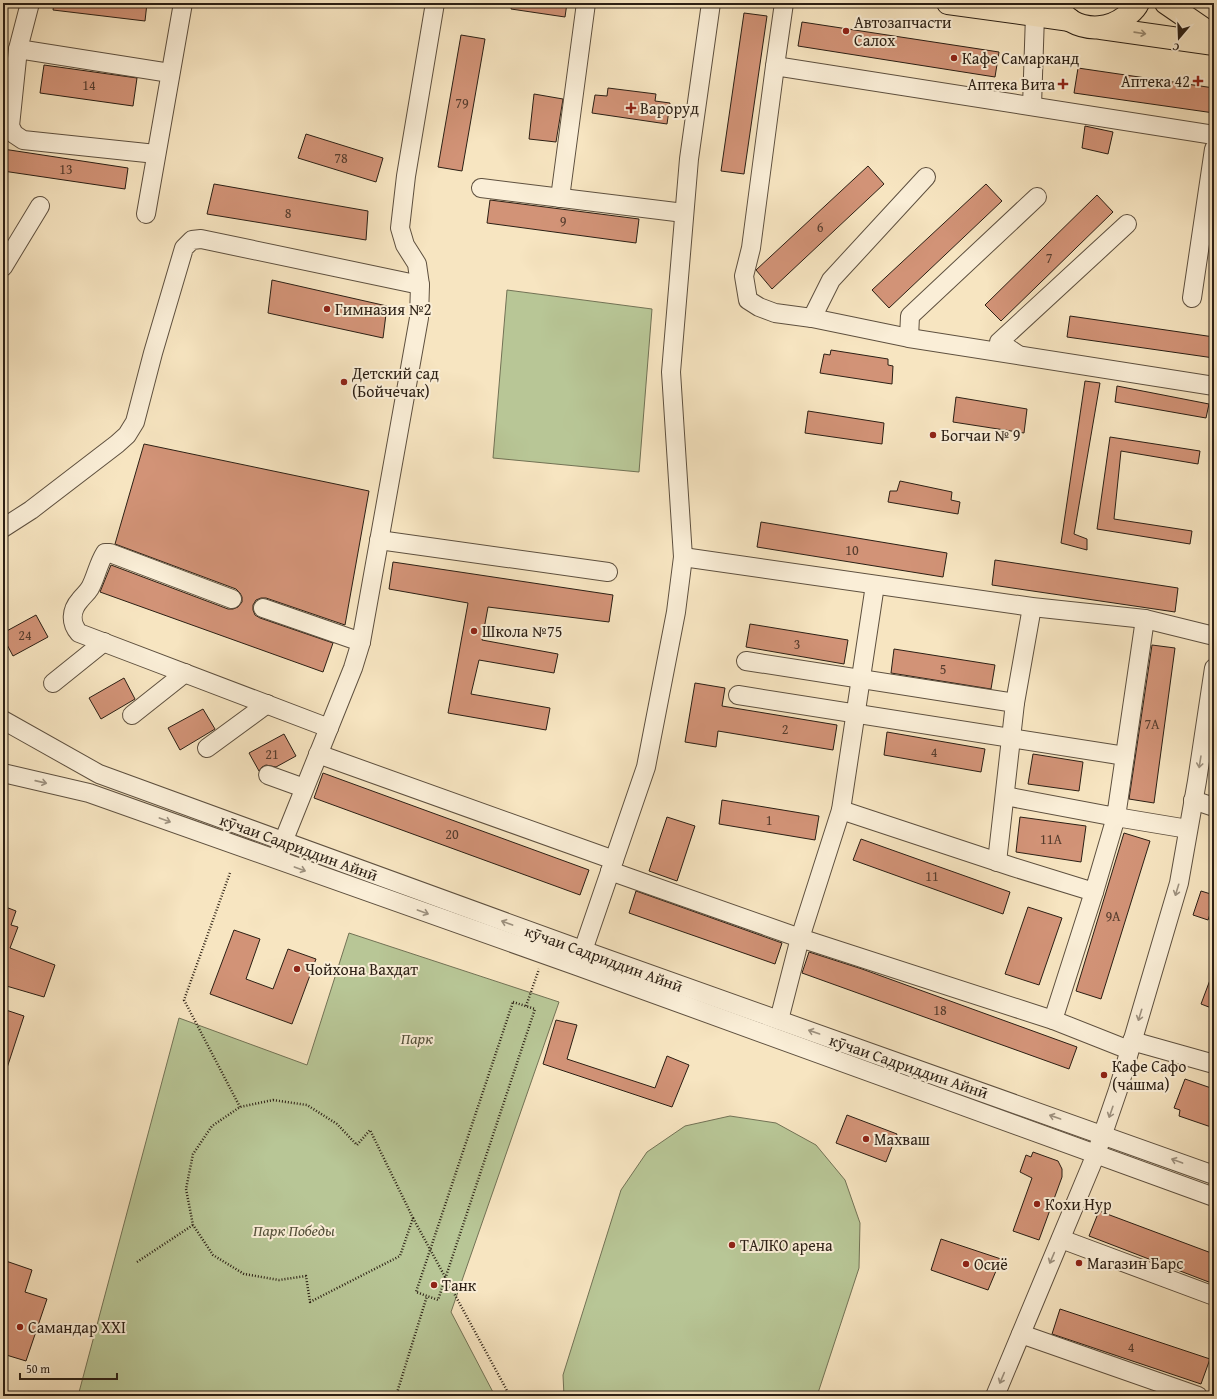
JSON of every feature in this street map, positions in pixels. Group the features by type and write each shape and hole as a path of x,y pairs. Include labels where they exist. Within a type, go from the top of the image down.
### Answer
{"main road":[{"path":"948,3 981,5 1035,16 1070,20 1085,26 1214,44"},
{"path":"1056,3 1059,10 1070,20"},
{"path":"1101,28 1116,24 1135,9 1138,3"},
{"path":"1166,3 1214,36"}],"street":[{"path":"30,3 18,49 10,126 14,134 23,140 156,154"},
{"path":"146,214 182,3"},
{"path":"276,860 362,642 419,318 420,285 417,264 405,245 400,228 406,176 436,3"},
{"path":"560,198 586,3"},
{"path":"580,958 646,767 676,612 683,557 671,372 688,159 711,3"},
{"path":"784,3 751,248 744,276 748,300 775,313 812,318 909,338 1022,357 1214,386"},
{"path":"1032,106 1035,16"},
{"path":"18,49 170,73"},
{"path":"775,66 1214,135"},
{"path":"1192,298 1214,149"},
{"path":"812,318 831,280 926,177"},
{"path":"482,188 684,213"},
{"path":"909,338 910,316 1037,197"},
{"path":"3,267 40,206"},
{"path":"1022,357 999,342 1127,224"},
{"path":"3,528 31,510 127,435 135,422 153,353 184,248 192,240 201,238 420,285"},
{"path":"379,540 608,572"},
{"path":"232,599 118,555 106,553 101,560 90,588 79,600 73,611 72,618 75,628 79,633 329,728"},
{"path":"683,557 1032,607 1145,619 1214,636"},
{"path":"779,1020 800,938 842,810 860,679 875,585"},
{"path":"997,862 1015,702 1032,607"},
{"path":"263,608 362,642"},
{"path":"1053,1020 1094,892 1116,817 1145,619"},
{"path":"53,683 104,642"},
{"path":"746,661 1015,702"},
{"path":"995,1396 1096,1154 1131,1045 1179,884 1214,668"},
{"path":"132,715 185,673"},
{"path":"738,696 1125,756"},
{"path":"207,748 267,704"},
{"name":"кӯчаи Садриддин Айнӣ","path":"3,720 99,774 283,841 580,958 1096,1154 1214,1197"},
{"path":"318,754 800,938 1131,1045 1214,1064"},
{"name":"кӯчаи Садриддин Айнӣ","path":"3,773 89,793 543,955 580,958 779,1020 1103,1134 1214,1175"},
{"path":"268,775 304,788"},
{"path":"1005,796 1188,829"},
{"path":"1193,800 1214,807"},
{"path":"842,810 997,862 1094,892"},
{"path":"1061,1239 1214,1296"},
{"path":"1021,1334 1198,1396"}],"path":[{"path":"230,873 184,1000 240,1107"},
{"path":"526,1006 543,955"},
{"path":"513,1002 535,1009 438,1300 416,1292 430,1250 513,1002"},
{"path":"413,1218 400,1256 310,1302 306,1276 279,1280 244,1274 214,1255 193,1225 186,1189 193,1154 212,1126 240,1107 273,1100 307,1105 337,1124 357,1145 370,1130 413,1218 510,1396"},
{"path":"137,1262 193,1225"},
{"path":"396,1396 427,1296"}],"green space":[{"path":"507,290 652,309 639,472 493,458"},
{"name":"Парк Победы","path":"349,933 559,1002 451,1312 495,1396 78,1396 179,1018 307,1065"},
{"name":"ТАЛКО арена","path":"730,1116 776,1123 816,1145 845,1180 860,1223 859,1268 817,1396 564,1396 563,1375 621,1190 647,1152 685,1126"}],"building":[{"path":"54,3 147,3 145,21 53,10"},
{"path":"512,3 567,3 565,17 511,9"},
{"path":"744,13 767,16 744,174 721,171"},
{"path":"802,22 999,52 995,77 798,46"},
{"path":"461,35 485,39 462,171 438,167"},
{"path":"44,65 137,78 133,106 40,93"},
{"path":"1078,68 1214,88 1214,113 1074,93"},
{"name":"Вароруд","path":"608,88 656,94 655,101 670,103 667,124 592,113 595,95 607,96"},
{"path":"534,94 563,99 556,142 529,139"},
{"path":"1085,126 1113,132 1108,154 1082,148"},
{"path":"306,134 383,158 376,182 298,158"},
{"path":"3,149 128,168 125,189 3,171"},
{"path":"868,166 884,184 772,289 756,270"},
{"path":"214,184 368,211 366,240 207,214"},
{"path":"986,184 1002,201 889,308 872,290"},
{"path":"1097,195 1113,212 1001,321 985,305"},
{"path":"490,200 639,219 636,243 487,223"},
{"name":"Гимназия №2","path":"272,280 387,306 383,338 268,313"},
{"path":"1070,316 1214,337 1214,358 1067,337"},
{"path":"831,350 888,359 888,365 893,366 892,384 820,373 824,354 830,355"},
{"path":"1085,381 1100,383 1074,534 1087,539 1087,550 1061,543"},
{"path":"1117,386 1209,404 1206,418 1115,402"},
{"path":"956,397 1027,409 1024,433 953,422"},
{"path":"808,411 884,423 882,444 805,433"},
{"path":"1110,437 1200,451 1198,464 1121,451 1114,519 1192,531 1190,544 1097,529"},
{"path":"144,444 369,491 345,625 266,598 256,600 253,605 255,615 260,618 333,643 323,672 100,592 111,565 228,609 238,607 242,602 242,597 236,589 115,544"},
{"path":"900,481 952,492 951,500 960,502 958,514 888,502 890,491 897,491"},
{"path":"761,522 947,553 943,577 757,547"},
{"path":"995,560 1178,588 1175,612 992,585"},
{"name":"Школа №75","path":"393,562 613,595 609,622 488,607 482,640 558,654 554,673 479,660 471,694 550,708 546,730 448,713 468,603 389,589"},
{"path":"36,615 48,637 13,656 3,637 3,633"},
{"path":"750,624 848,640 844,664 746,647"},
{"path":"1152,645 1175,648 1154,803 1129,799"},
{"path":"894,649 995,665 991,689 891,673"},
{"path":"124,678 135,699 101,719 89,698"},
{"path":"695,683 725,688 722,706 837,725 833,750 718,731 716,747 685,742"},
{"path":"203,709 215,729 180,750 168,728"},
{"path":"887,732 985,749 981,772 884,755"},
{"path":"284,734 296,756 276,767 266,765 259,771 249,753"},
{"path":"1033,754 1083,762 1079,791 1028,784"},
{"path":"323,773 589,870 580,895 314,798"},
{"path":"722,800 819,816 815,840 719,824"},
{"path":"667,817 695,826 677,881 649,871"},
{"path":"1020,817 1086,826 1081,862 1016,852"},
{"path":"1124,833 1150,841 1101,999 1076,991"},
{"path":"861,839 1010,892 1003,914 853,860"},
{"path":"636,891 782,943 775,964 629,913"},
{"path":"1201,891 1214,895 1214,902 1208,920 1193,915"},
{"path":"3,906 16,911 11,925 18,927 10,948 55,965 44,997 3,985"},
{"path":"1028,907 1062,918 1039,985 1005,974"},
{"name":"Чойхона Вахдат","path":"234,930 260,939 246,979 273,989 288,949 316,959 292,1024 210,994"},
{"path":"809,952 862,969 1077,1047 1069,1069 802,973"},
{"path":"1214,972 1214,1009 1201,1004"},
{"path":"3,1009 24,1016 5,1074 3,1074"},
{"path":"556,1020 577,1025 567,1059 655,1088 667,1056 689,1065 672,1107 543,1064"},
{"path":"1185,1079 1214,1089 1214,1128 1179,1116 1180,1110 1174,1108"},
{"name":"Махваш","path":"847,1115 897,1134 886,1162 836,1143"},
{"name":"Кохи Нур","path":"1033,1152 1058,1161 1062,1169 1062,1177 1039,1240 1013,1231 1032,1178 1020,1172 1026,1155 1031,1157"},
{"path":"1099,1211 1214,1254 1214,1284 1089,1236"},
{"name":"Осиё","path":"941,1239 1001,1259 988,1290 931,1270"},
{"name":"Самандар XXI","path":"3,1260 32,1270 25,1292 47,1299 26,1361 3,1354"},
{"path":"1060,1309 1210,1359 1201,1384 1052,1334"}],"place":[{"name":"Автозапчасти Салох","path":"846,31"},
{"name":"Кафе Самарканд","path":"954,58"},
{"name":"Аптека 42","path":"1198,81"},
{"name":"Аптека Вита","path":"1063,84"},
{"name":"Вароруд","path":"631,108"},
{"name":"Гимназия №2","path":"327,309"},
{"name":"Детский сад (Бойчечак)","path":"344,382"},
{"name":"Богчаи № 9","path":"933,435"},
{"name":"Школа №75","path":"474,631"},
{"name":"Чойхона Вахдат","path":"297,969"},
{"name":"Кафе Сафо (чашма)","path":"1104,1075"},
{"name":"Махваш","path":"866,1139"},
{"name":"Кохи Нур","path":"1037,1204"},
{"name":"ТАЛКО арена","path":"732,1245"},
{"name":"Магазин Барс","path":"1079,1263"},
{"name":"Осиё","path":"966,1264"},
{"name":"Танк","path":"434,1285"},
{"name":"Самандар XXI","path":"20,1327"}],"park label":[{"name":"Парк","path":"417,1038"}]}
